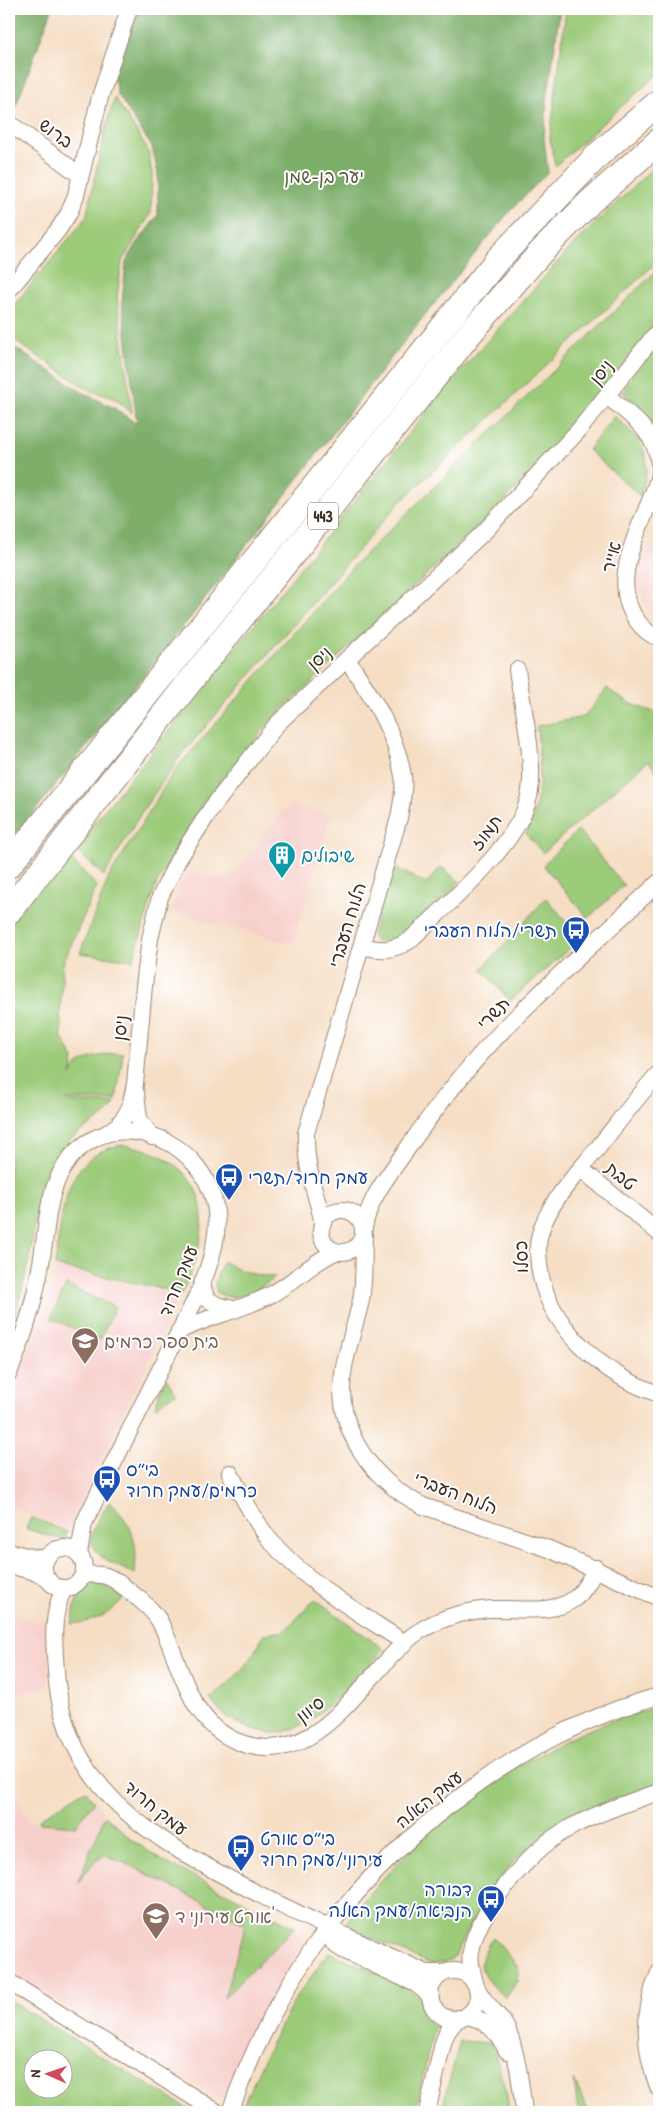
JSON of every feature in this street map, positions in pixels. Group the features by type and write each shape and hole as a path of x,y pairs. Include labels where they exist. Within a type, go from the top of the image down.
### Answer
{"highway":[{"name":"443","path":"9,866 498,259 599,154 659,102"},
{"name":"443","path":"9,910 471,332 541,252 591,201 659,141"}],"street":[{"path":"9,290 70,214 100,97 130,9"},
{"name":"ברוש","path":"9,123 80,175"},
{"name":"ניסן","path":"152,1137 139,1119 135,1084 144,986 150,939 160,897 178,860 211,809 278,724 483,533 579,430 659,330"},
{"path":"608,396 640,424 652,439 658,452 659,463"},
{"name":"אייר","path":"659,475 655,492 625,569 624,586 627,601 634,617 643,629 659,638"},
{"name":"הלוח העברי","path":"322,1227 306,1154 306,1133 399,818 403,797 403,776 386,723 347,659"},
{"name":"תמוז","path":"362,946 387,950 409,941 495,857 517,827 530,791 530,771 517,670"},
{"name":"תשרי","path":"364,1231 366,1214 377,1192 418,1132 480,1056 512,1020 659,882"},
{"name":"כסלו","path":"659,1073 556,1199 539,1235 538,1254 540,1272 546,1294 563,1325 584,1349 615,1373 659,1394"},
{"name":"ניסן","path":"107,1134 118,1126 125,1116 135,1084"},
{"name":"עמק חרוד","path":"9,1373 30,1314 55,1184 73,1153 89,1140 120,1131 136,1132 169,1143 190,1157 208,1182 214,1199 216,1234 211,1258 202,1283 179,1331 84,1523 79,1554"},
{"name":"טבת","path":"581,1169 659,1233"},
{"name":"הלוח העברי","path":"312,1182 319,1196 340,1210"},
{"name":"תשרי","path":"340,1210 365,1201 377,1192"},
{"path":"179,1331 201,1320 272,1294 301,1273 323,1257 356,1248 364,1231 357,1216 340,1210 327,1217 316,1249 301,1273"},
{"path":"322,1227 325,1245 358,1262 363,1280"},
{"name":"הלוח העברי","path":"364,1231 361,1299 344,1367 342,1386 343,1405 348,1426 356,1446 369,1465 385,1482 405,1497 423,1506 515,1537 596,1568 659,1598"},
{"path":"202,1283 206,1298 217,1305 233,1309"},
{"path":"230,1473 256,1520 286,1557 324,1589 405,1643"},
{"path":"9,1552 42,1559 61,1548 73,1550 79,1554 84,1567 84,1574 77,1584 70,1588 57,1587 47,1578 32,1570 9,1565"},
{"path":"47,1578 44,1567 49,1554"},
{"name":"סיוון","path":"84,1574 106,1576 123,1586 156,1615 194,1704 205,1720 218,1732 235,1741 251,1746 270,1747 289,1745 304,1740 322,1730 405,1643 437,1622 473,1610 551,1608 566,1604 580,1593 596,1568"},
{"name":"עמק חרוד","path":"70,1588 64,1589 56,1613 54,1648 60,1701 68,1729 78,1752 106,1793 142,1826 188,1857 327,1929"},
{"name":"עמק האלה","path":"230,2112 249,2064 295,1977 327,1929 402,1847 442,1812 520,1756 573,1727 605,1713 659,1696"},
{"path":"427,2112 447,2032 476,2004 476,1986 470,1953 481,1925 504,1888 544,1845 582,1821 659,1792"},
{"path":"327,1929 427,1972 464,1972 476,1986 482,1999 506,2026 519,2078 524,2112"},
{"path":"327,1929 334,1944 343,1950 416,1984 430,1996"},
{"path":"443,1973 433,1983 430,1996 432,2004 443,2016 480,2018 487,2022 501,2040 519,2078"},
{"path":"659,1973 647,2008 646,2030 647,2052 659,2089"},
{"path":"9,1982 217,2112"}],"shaded area":[{"path":"659,540 659,621 646,607 638,585 639,566 651,546"},
{"path":"289,804 330,815 293,944 171,911 179,886 189,871 227,880"},
{"name":"בית ספר כרמים","path":"56,1267 180,1296 74,1514 68,1531 9,1505 9,1400 43,1315"},
{"path":"9,1614 51,1624 48,1686 9,1696"},
{"name":"אורט עירוני ד'","path":"9,1777 30,1824 87,1791 107,1819 132,1840 161,1860 295,1927 304,1935 302,1945 250,2034 221,2100 9,1972"}],"green space":[{"path":"15,9 52,9 12,116 9,113 9,20"},
{"name":"יער בן-שמן","path":"136,9 560,9 547,101 544,138 548,172 510,211 420,321 202,603 9,843 9,344 82,392 114,408 137,424 122,302 126,262 158,215 158,174 152,147 118,95 113,74"},
{"path":"566,9 659,9 659,73 555,166 550,138"},
{"path":"115,98 148,150 152,174 151,213 122,261 117,298 132,413 116,399 89,390 12,339 9,339 9,311 86,218 106,126"},
{"path":"659,162 659,260 399,503 182,754 141,813 104,876 74,848 450,383 571,247"},
{"path":"659,268 659,323 568,432 498,508 273,718 201,805 156,885 133,960 80,953 109,877 174,771 354,565"},
{"path":"659,344 659,433 623,392 633,373"},
{"path":"614,416 633,434 644,451 646,470 640,496 588,450"},
{"path":"607,688 631,704 659,713 659,774 648,761 543,853 526,834 532,819 538,793 540,769 537,726 584,717"},
{"path":"578,830 624,885 588,918 543,865"},
{"path":"66,854 97,886 63,963 60,1013 62,1038 74,1059 71,1076 76,1067 87,1060 123,1053 116,1100 66,1100 68,1102 115,1103 104,1116 75,1135 63,1147 47,1173 38,1203 26,1273 9,1335 9,925"},
{"path":"393,866 426,884 441,867 460,882 409,935 387,944 375,941 372,935"},
{"path":"546,898 581,938 510,1001 482,969"},
{"path":"121,1145 141,1148 165,1158 186,1175 196,1190 201,1206 200,1241 182,1293 55,1266 63,1209 68,1191 76,1175 86,1162 101,1151"},
{"path":"223,1261 248,1273 276,1277 248,1294 233,1297 225,1296 217,1293 215,1282"},
{"path":"66,1285 115,1307 100,1340 51,1318"},
{"path":"165,1377 176,1393 155,1407"},
{"path":"109,1502 124,1518 132,1534 136,1552 135,1574 104,1558 97,1553 93,1546 91,1539 93,1530"},
{"path":"31,1517 67,1532 64,1540 26,1529"},
{"path":"88,1583 101,1584 124,1598 112,1610 101,1617 72,1624 78,1596"},
{"path":"315,1599 385,1650 325,1709 298,1727 280,1733 271,1733 243,1726 227,1717 210,1699 242,1670 254,1654 264,1634 285,1631"},
{"path":"659,1707 659,1783 617,1798 576,1816 557,1827 522,1854 506,1871 484,1901 455,1956 450,1960 444,1963 431,1964 352,1930 347,1925 348,1919 412,1849 448,1817 487,1787 527,1761 569,1738 614,1720"},
{"path":"85,1790 94,1801 76,1826 40,1823 39,1819"},
{"path":"105,1815 132,1840 161,1860 295,1927 224,1998 246,1925 134,1867 105,1855 94,1862 78,1882"},
{"path":"493,1937 519,1968 517,1981 506,1998 490,1984 482,1971 483,1956"},
{"path":"329,1952 404,1985 423,2001 435,2023 415,2112 240,2112 270,2045 296,1998"},
{"path":"9,2000 193,2112 9,2112"},
{"path":"460,2041 492,2043 507,2096 509,2112 441,2112"},
{"path":"574,2080 587,2108 589,2112 578,2112"}],"place":[{"name":"שיבולים","path":"282,879"},
{"name":"תשרי/הלוח העברי","path":"576,954"},
{"name":"עמק חרוד/תשרי","path":"229,1201"},
{"name":"בית ספר כרמים","path":"85,1365"},
{"name":"בי״ס כרמים/עמק חרוד","path":"107,1503"},
{"name":"בי״ס אורט עירוני/עמק חרוד","path":"241,1872"},
{"name":"דבורה הנביאה/עמק האלה","path":"491,1923"},
{"name":"אורט עירוני ד'","path":"156,1940"}]}
